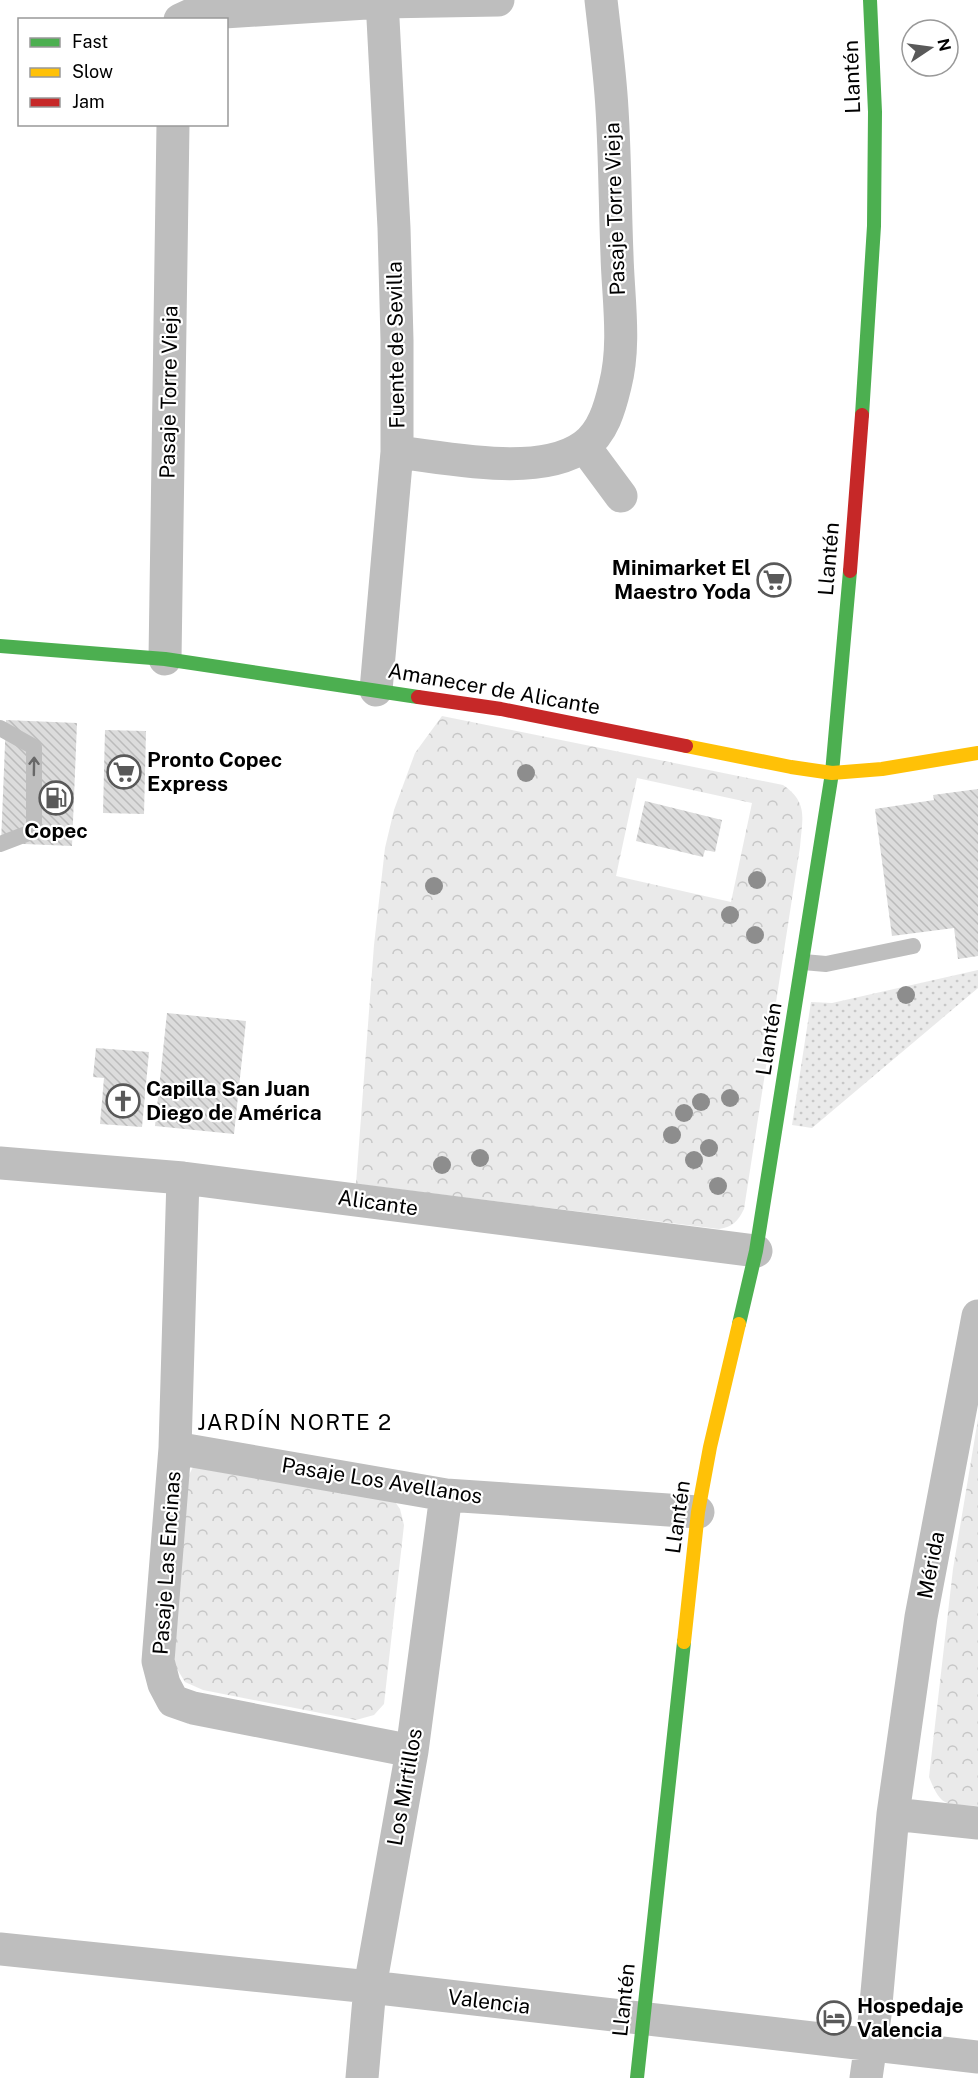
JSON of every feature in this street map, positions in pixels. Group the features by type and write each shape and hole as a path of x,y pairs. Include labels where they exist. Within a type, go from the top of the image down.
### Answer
{"street":[{"path":"184,18 193,14 382,1 498,0"},
{"name":"Pasaje Torre Vieja","path":"397,452 516,464 557,458 584,446 603,424 616,385 620,333 612,108 601,0"},
{"name":"Llantén","path":"637,2078 698,1512 710,1447 756,1251 832,773 856,487 874,226 875,112 870,0"},
{"name":"Fuente de Sevilla","path":"376,690 397,452 394,228 382,1"},
{"name":"Pasaje Torre Vieja","path":"165,659 173,126"},
{"path":"584,446 621,496"},
{"name":"Amanecer de Alicante","path":"0,646 165,659 501,709 832,773 882,769 978,753"},
{"name":"Alicante","path":"0,1163 183,1178 756,1251"},
{"name":"Pasaje Las Encinas","path":"183,1178 175,1448 158,1661 164,1684 174,1701 194,1708 412,1751"},
{"name":"Mérida","path":"866,2078 893,1814 921,1617 978,1316"},
{"name":"Pasaje Los Avellanos","path":"175,1448 446,1494 698,1512"},
{"name":"Los Mirtillos","path":"362,2078 370,1987 412,1751 446,1494"},
{"path":"893,1814 978,1823"},
{"name":"Valencia","path":"0,1948 370,1987 978,2057"}],"lane":[{"path":"0,728 34,747 34,831 0,844"},
{"path":"803,962 826,964 913,946"}],"green space":[{"path":"442,716 783,785 797,798 802,812 800,847 744,1209 731,1225 719,1229 356,1184 374,945 385,848 394,810 415,753","holes":["637,778 752,803 731,902 616,876"]},
{"path":"978,970 978,988 812,1128 792,1125 811,1002 832,1003"},
{"path":"978,1419 978,1806 946,1803 938,1795 929,1777 953,1569"},
{"path":"194,1465 391,1496 400,1509 404,1525 384,1704 374,1715 356,1720 203,1690 185,1682 174,1664 187,1479"}],"building":[{"path":"6,720 77,723 72,846 1,843"},
{"name":"Pronto Copec Express","path":"105,730 146,731 144,814 103,813"},
{"path":"978,789 978,956 958,959 954,928 892,936 875,809 934,800 933,795"},
{"path":"645,801 722,820 715,852 705,850 703,857 636,841"},
{"path":"167,1013 246,1021 234,1134 155,1126"},
{"name":"Capilla San Juan Diego de América","path":"96,1048 149,1052 142,1127 100,1124 104,1078 93,1077"}],"traffic: fast":[{"path":"862,415 874,226 875,112 870,0"},
{"path":"739,1324 756,1251 832,773 850,571"},
{"path":"0,646 165,659 418,697"},
{"path":"637,2078 684,1642"}],"traffic: slow":[{"path":"686,746 832,773 882,769 978,753"},
{"path":"684,1642 698,1512 710,1447 739,1324"}],"traffic: jam":[{"path":"850,571 862,415"},
{"path":"418,697 501,709 686,746"}],"place":[{"name":"Minimarket El Maestro Yoda","path":"774,580"},
{"name":"Pronto Copec Express","path":"124,772"},
{"name":"Copec","path":"56,798"},
{"name":"Capilla San Juan Diego de América","path":"123,1101"},
{"name":"Hospedaje Valencia","path":"834,2018"}],"district":[{"name":"JARDÍN NORTE 2","path":"295,1422"}]}
